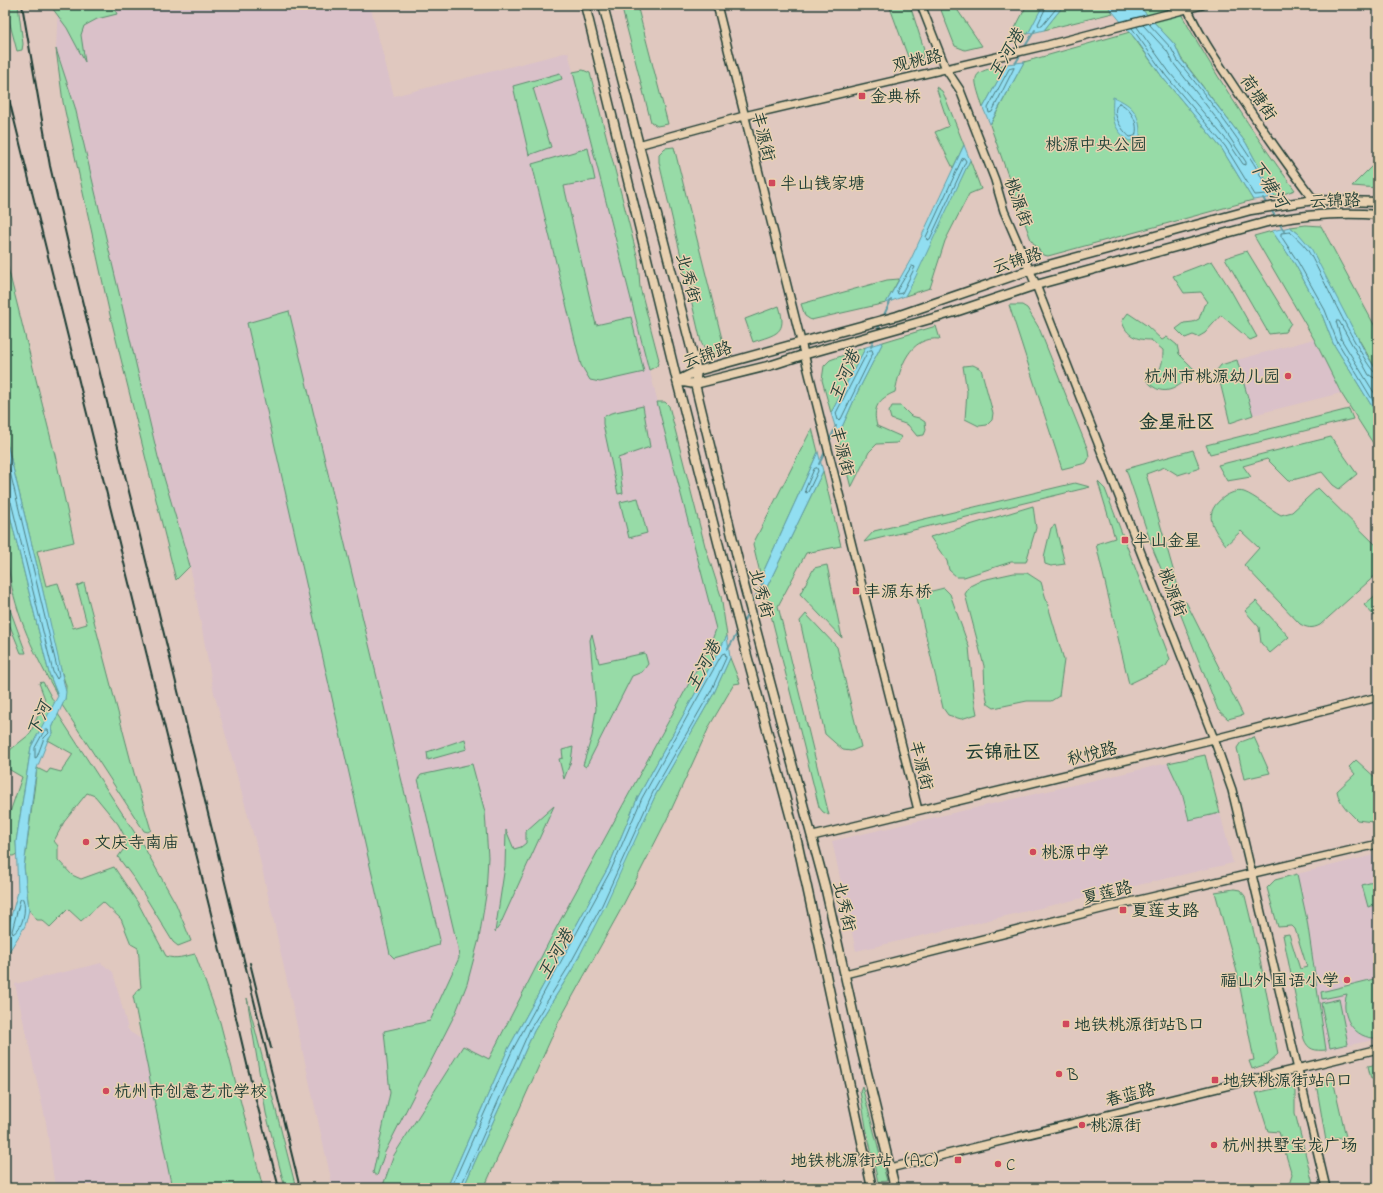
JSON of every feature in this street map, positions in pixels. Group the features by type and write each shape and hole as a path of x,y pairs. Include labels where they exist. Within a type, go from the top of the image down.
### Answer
{"main road":[{"name":"北秀街","path":"585,5 736,614 797,841 872,1188"},
{"name":"北秀街","path":"603,5 697,371 695,384 754,619 813,836 895,1188"},
{"name":"云锦路","path":"677,381 697,371 897,316 1030,270 1259,209 1314,200 1378,202"},
{"name":"云锦路","path":"677,381 695,384 772,365 891,331 1036,285 1267,222 1294,217 1349,213 1378,215"}],"street":[{"name":"丰源街","path":"717,5 803,355 918,810"},
{"name":"桃源街","path":"921,5 946,69 960,90 995,180 1004,211 1036,285 1214,739 1232,790 1326,1188"},
{"name":"观桃路","path":"638,145 744,116 1121,28 1144,22 1187,7 1202,5"},
{"name":"荷塘街","path":"1187,7 1200,34 1250,111 1282,158 1314,200"},
{"name":"秋悦路","path":"813,836 1214,739 1378,697"},
{"name":"夏莲路","path":"845,974 1109,907 1378,844"},
{"name":"春蓝路","path":"890,1168 1378,1049"}],"shaded area":[{"path":"58,5 370,5 394,96 568,52 716,629 711,643 555,930 489,1060 463,1046 394,1155 382,1188 333,1188 259,855 214,693 190,566 158,457 75,107 56,49"},
{"name":"杭州市桃源幼儿园","path":"1314,339 1341,393 1253,415 1237,360"},
{"name":"桃源中学","path":"1168,763 1182,793 1189,820 1220,813 1233,863 856,951 832,841"},
{"name":"福山外国语小学","path":"1378,854 1378,1039 1326,1050 1307,920 1297,874"},
{"name":"杭州市创意艺术学校","path":"101,963 113,972 130,1032 162,1052 199,1188 55,1188 46,1122 15,984"}],"green space":[{"path":"5,5 18,5 23,44 22,50 17,51"},
{"path":"50,5 113,5 117,14 97,19 84,26 81,35 85,62 67,28"},
{"path":"621,5 637,5 668,124 657,126 651,122"},
{"path":"889,5 910,5 924,49 921,61 911,65"},
{"path":"939,5 954,5 982,46 965,50 955,46"},
{"path":"1027,5 1044,5 1028,34 1012,34"},
{"path":"1064,5 1107,5 1113,13 1044,30"},
{"path":"1138,5 1176,5 1232,99 1295,190 1275,197 1246,143 1181,58 1175,45"},
{"name":"桃源中央公园","path":"1130,32 1163,78 1222,149 1253,200 1048,256 1043,255 1031,240 990,125 1024,62"},
{"path":"56,49 75,107 158,457 190,566 176,580 110,315 63,102"},
{"path":"1007,64 983,108 977,87 977,76 986,70"},
{"path":"583,70 590,73 638,259 640,287 659,360 657,366 649,370 573,72"},
{"path":"560,73 562,79 533,88 551,147 529,155 513,86"},
{"path":"936,87 942,91 945,97 964,145 953,168 935,132 949,126"},
{"path":"674,147 725,351 712,354 705,350 701,342 659,162 659,154 665,148"},
{"path":"588,148 595,180 564,186 596,325 631,317 644,372 600,382 590,380 581,365 532,164"},
{"path":"970,160 981,189 969,194 945,241 930,288 905,296"},
{"path":"1378,160 1378,188 1352,186"},
{"path":"1306,225 1321,226 1378,332 1378,373 1299,234 1290,227"},
{"path":"1272,231 1295,264 1321,312 1333,343 1378,416 1378,451 1341,393 1314,339 1254,236"},
{"path":"1247,251 1291,323 1285,332 1269,334 1225,258"},
{"path":"5,256 55,455 74,542 37,551 46,586 58,583 73,628 87,624 77,586 84,583 134,773 151,830 148,832 144,831 62,705 65,699 66,686 57,657 39,574 5,435"},
{"path":"1212,261 1230,289 1257,337 1250,340 1221,315 1205,333 1198,337 1193,335 1185,338 1176,329 1184,323 1193,322 1199,319 1204,305 1208,302 1201,292 1184,293 1173,276"},
{"path":"899,279 886,303 811,320 805,316 801,304 887,280"},
{"path":"1009,305 1022,305 1027,308 1039,328 1088,450 1089,458 1086,463 1062,469"},
{"path":"779,306 782,322 781,328 778,332 768,337 753,342 745,319"},
{"path":"289,311 440,940 439,945 394,958 390,954 247,323"},
{"path":"1128,313 1146,325 1162,340 1167,337 1177,345 1179,354 1196,371 1172,389 1166,391 1153,387 1146,380 1158,372 1162,364 1163,350 1151,340 1137,338 1129,334 1122,321"},
{"path":"936,326 940,339 929,339 921,342 913,348 903,363 895,392 884,398 876,409 875,414 877,426 902,437 897,443 877,444 869,452 851,488 838,436 858,391 883,342"},
{"path":"866,347 831,413 822,380 824,366 830,360"},
{"path":"1237,360 1253,415 1230,423 1217,370 1221,365"},
{"path":"973,365 981,369 993,413 992,420 987,425 979,426 965,419 967,392 963,366"},
{"path":"657,402 665,402 669,406 705,546 721,596 727,636 638,797 608,868 508,1049 447,1188 382,1188 394,1155 463,1046 489,1059 555,930 711,643 716,629"},
{"path":"643,406 650,447 618,458 623,493 618,494 603,424 603,417 611,413"},
{"path":"892,406 901,406 911,416 919,418 925,422 926,430 924,435 917,436 908,425 891,419 889,412"},
{"path":"1349,409 1353,419 1210,454 1206,445"},
{"path":"812,428 818,452 761,577 753,544"},
{"path":"1331,437 1357,474 1339,489 1333,485 1322,472 1289,481 1267,459 1243,466 1251,477 1227,481 1218,465"},
{"path":"1193,450 1200,468 1178,475 1165,467 1146,474 1178,587 1170,590 1154,552 1126,469"},
{"path":"823,471 841,546 806,553 778,606 829,815 823,812 819,807 765,591"},
{"path":"1098,482 1105,489 1170,659 1166,666 1129,684 1096,544 1115,538"},
{"path":"1075,483 1090,487 864,542 874,531"},
{"path":"1318,488 1378,547 1378,573 1320,625 1310,628 1300,624 1244,565 1259,548 1241,531 1226,545 1213,527 1211,515 1217,503 1224,497 1239,491 1253,496 1281,515 1292,512"},
{"path":"5,495 49,673 58,696 34,651 16,604 9,571 7,552"},
{"path":"638,498 647,533 629,538 620,502"},
{"path":"1033,506 1036,528 1026,562 1011,562 964,577 957,577 949,570 947,561 930,537"},
{"path":"1055,525 1065,564 1051,566 1045,564 1044,557 1051,528"},
{"path":"827,565 842,638 800,594 814,568"},
{"path":"1014,573 1027,573 1041,582 1064,660 1059,696 1051,701 1027,701 994,708 988,704 985,690 984,666 965,594 970,586 982,580"},
{"path":"944,588 950,594 969,647 974,699 977,714 961,719 948,715 943,708 917,598 920,594"},
{"path":"1378,593 1378,620 1364,605"},
{"path":"5,596 26,653 21,653 10,626 5,620"},
{"path":"1256,601 1289,637 1270,653 1261,643 1259,627 1245,611"},
{"path":"1186,602 1243,715 1228,719 1218,710 1177,605"},
{"path":"806,614 837,647 861,747 851,751 843,750 825,734 800,621"},
{"path":"592,634 599,663 645,653 648,664 642,672 632,676 586,767 583,765 592,736 596,709 590,640"},
{"path":"730,658 740,683 734,684 710,725 667,819 620,911 559,1021 484,1188 463,1188 534,1031 573,968 656,794 714,693"},
{"path":"43,682 55,704 31,747 16,842 17,854 13,856 5,855 5,827 22,777 5,767 5,754 30,734 45,699 39,683"},
{"path":"58,714 144,847 176,904 191,941 178,946 173,942 135,880 118,857 126,846 125,837 118,824 95,796 87,793 64,822 54,841 58,846 58,860 72,875 81,879 114,867 138,903 166,956 177,958 195,954 220,1022 263,1188 172,1188 133,996 141,987 138,948 131,944 121,919 103,902 81,921 68,909 50,927 42,920 37,920 29,910 24,867 37,768 47,773 50,769 61,772 73,754 48,740 53,733 52,728"},
{"path":"1254,737 1270,773 1244,779 1237,748 1241,742"},
{"path":"465,739 467,749 428,760 427,752"},
{"path":"573,747 571,761 564,779 559,759 563,758 562,750"},
{"path":"1205,755 1220,813 1189,820 1182,793 1168,763"},
{"path":"1356,760 1378,780 1378,808 1373,813 1373,822 1357,820 1345,807 1338,795 1337,791 1355,774 1349,767"},
{"path":"472,764 485,812 488,857 486,895 479,939 467,984 456,1012 385,1152 377,1176 373,1173 390,1093 384,1031 430,1021 459,958 458,948 418,779 421,775"},
{"path":"554,806 500,925 495,932 505,866 506,830 514,849 521,847 526,843 526,831"},
{"path":"1297,874 1307,920 1326,1050 1310,1048 1304,1039 1283,935 1289,934 1300,969 1307,967 1295,929 1292,926 1278,927 1267,888 1275,880"},
{"path":"1373,882 1378,904 1368,907 1362,885"},
{"path":"1234,889 1240,890 1245,896 1259,954 1278,1054 1267,1064 1252,1069 1249,1061 1254,1060 1237,972 1215,892"},
{"path":"1378,978 1378,1038 1369,1038 1362,1035 1350,1025 1345,1010 1347,994 1322,999 1321,992"},
{"path":"247,998 296,1188 285,1188 266,1113"},
{"path":"1339,999 1348,1044 1330,1048 1321,1003"},
{"path":"1378,1064 1378,1077 1371,1079 1368,1066"},
{"path":"1332,1075 1346,1137 1326,1141 1317,1089 1319,1083"},
{"path":"862,1086 887,1181 878,1182 860,1091"},
{"path":"1282,1087 1291,1087 1295,1091 1295,1113 1314,1188 1288,1188 1292,1175 1279,1132 1268,1131 1256,1093"}],"water":[{"path":"1043,5 1064,5 1044,30 1028,34"},
{"path":"1107,5 1138,5 1175,45 1181,59 1246,143 1275,197 1253,200 1222,149 1163,78 1138,42"},
{"path":"1024,62 990,124 983,108 1007,64"},
{"path":"1113,97 1126,104 1135,112 1139,124 1140,139 1129,141 1116,127 1113,116"},
{"path":"964,145 970,160 915,278 905,296 886,303 911,259"},
{"path":"1290,227 1299,234 1311,248 1365,352 1378,373 1378,416 1333,343 1321,312 1295,264 1272,231"},
{"path":"883,342 858,391 838,436 831,413 866,347"},
{"path":"5,435 66,692 65,699 52,728 53,733 48,740 37,768 34,785 24,867 29,910 25,926 5,958 5,937 18,892 16,842 31,747 58,696 49,673 5,495"},
{"path":"818,452 823,471 765,591 761,577"},
{"path":"727,636 730,658 714,693 656,794 605,906 573,968 534,1031 463,1188 447,1188 508,1049 608,868 638,797"}],"waterway":[{"name":"王河港","path":"1024,48 1035,30"},
{"name":"王河港","path":"1015,64 1021,54"},
{"name":"下塘河","path":"1263,198 1268,206"},
{"name":"下塘河","path":"1270,209 1276,217"},
{"name":"下塘河","path":"1279,223 1284,231"},
{"name":"王河港","path":"883,317 891,300"},
{"name":"王河港","path":"877,332 880,323"},
{"name":"王河港","path":"871,347 874,338"},
{"name":"王河港","path":"829,442 836,426"},
{"name":"王河港","path":"819,464 826,450"},
{"name":"王河港","path":"751,605 763,582"},
{"name":"王河港","path":"742,624 749,610"},
{"name":"王河港","path":"728,649 738,632"}],"railway":[{"path":"22,5 50,166 67,239 300,1188"},
{"path":"5,83 219,946 251,1081 279,1188"},
{"path":"250,963 271,1048"}],"place":[{"name":"金典桥","path":"862,96"},
{"name":"半山钱家塘","path":"772,183"},
{"name":"杭州市桃源幼儿园","path":"1288,376"},
{"name":"半山金星","path":"1125,540"},
{"name":"丰源东桥","path":"856,591"},
{"name":"文庆寺南庙","path":"86,842"},
{"name":"桃源中学","path":"1033,852"},
{"name":"夏莲支路","path":"1123,910"},
{"name":"福山外国语小学","path":"1347,980"},
{"name":"地铁桃源街站B口","path":"1066,1024"},
{"name":"B","path":"1059,1074"},
{"name":"地铁桃源街站A口","path":"1215,1080"},
{"name":"杭州市创意艺术学校","path":"106,1091"},
{"name":"桃源街","path":"1082,1125"},
{"name":"杭州拱墅宝龙广场","path":"1214,1145"},
{"name":"地铁桃源街站（A·C）","path":"958,1160"},
{"name":"C","path":"998,1164"}],"district":[{"name":"金星社区","path":"1177,421"},
{"name":"云锦社区","path":"1003,751"}],"water label":[{"name":"下河","path":"39,719"}]}
